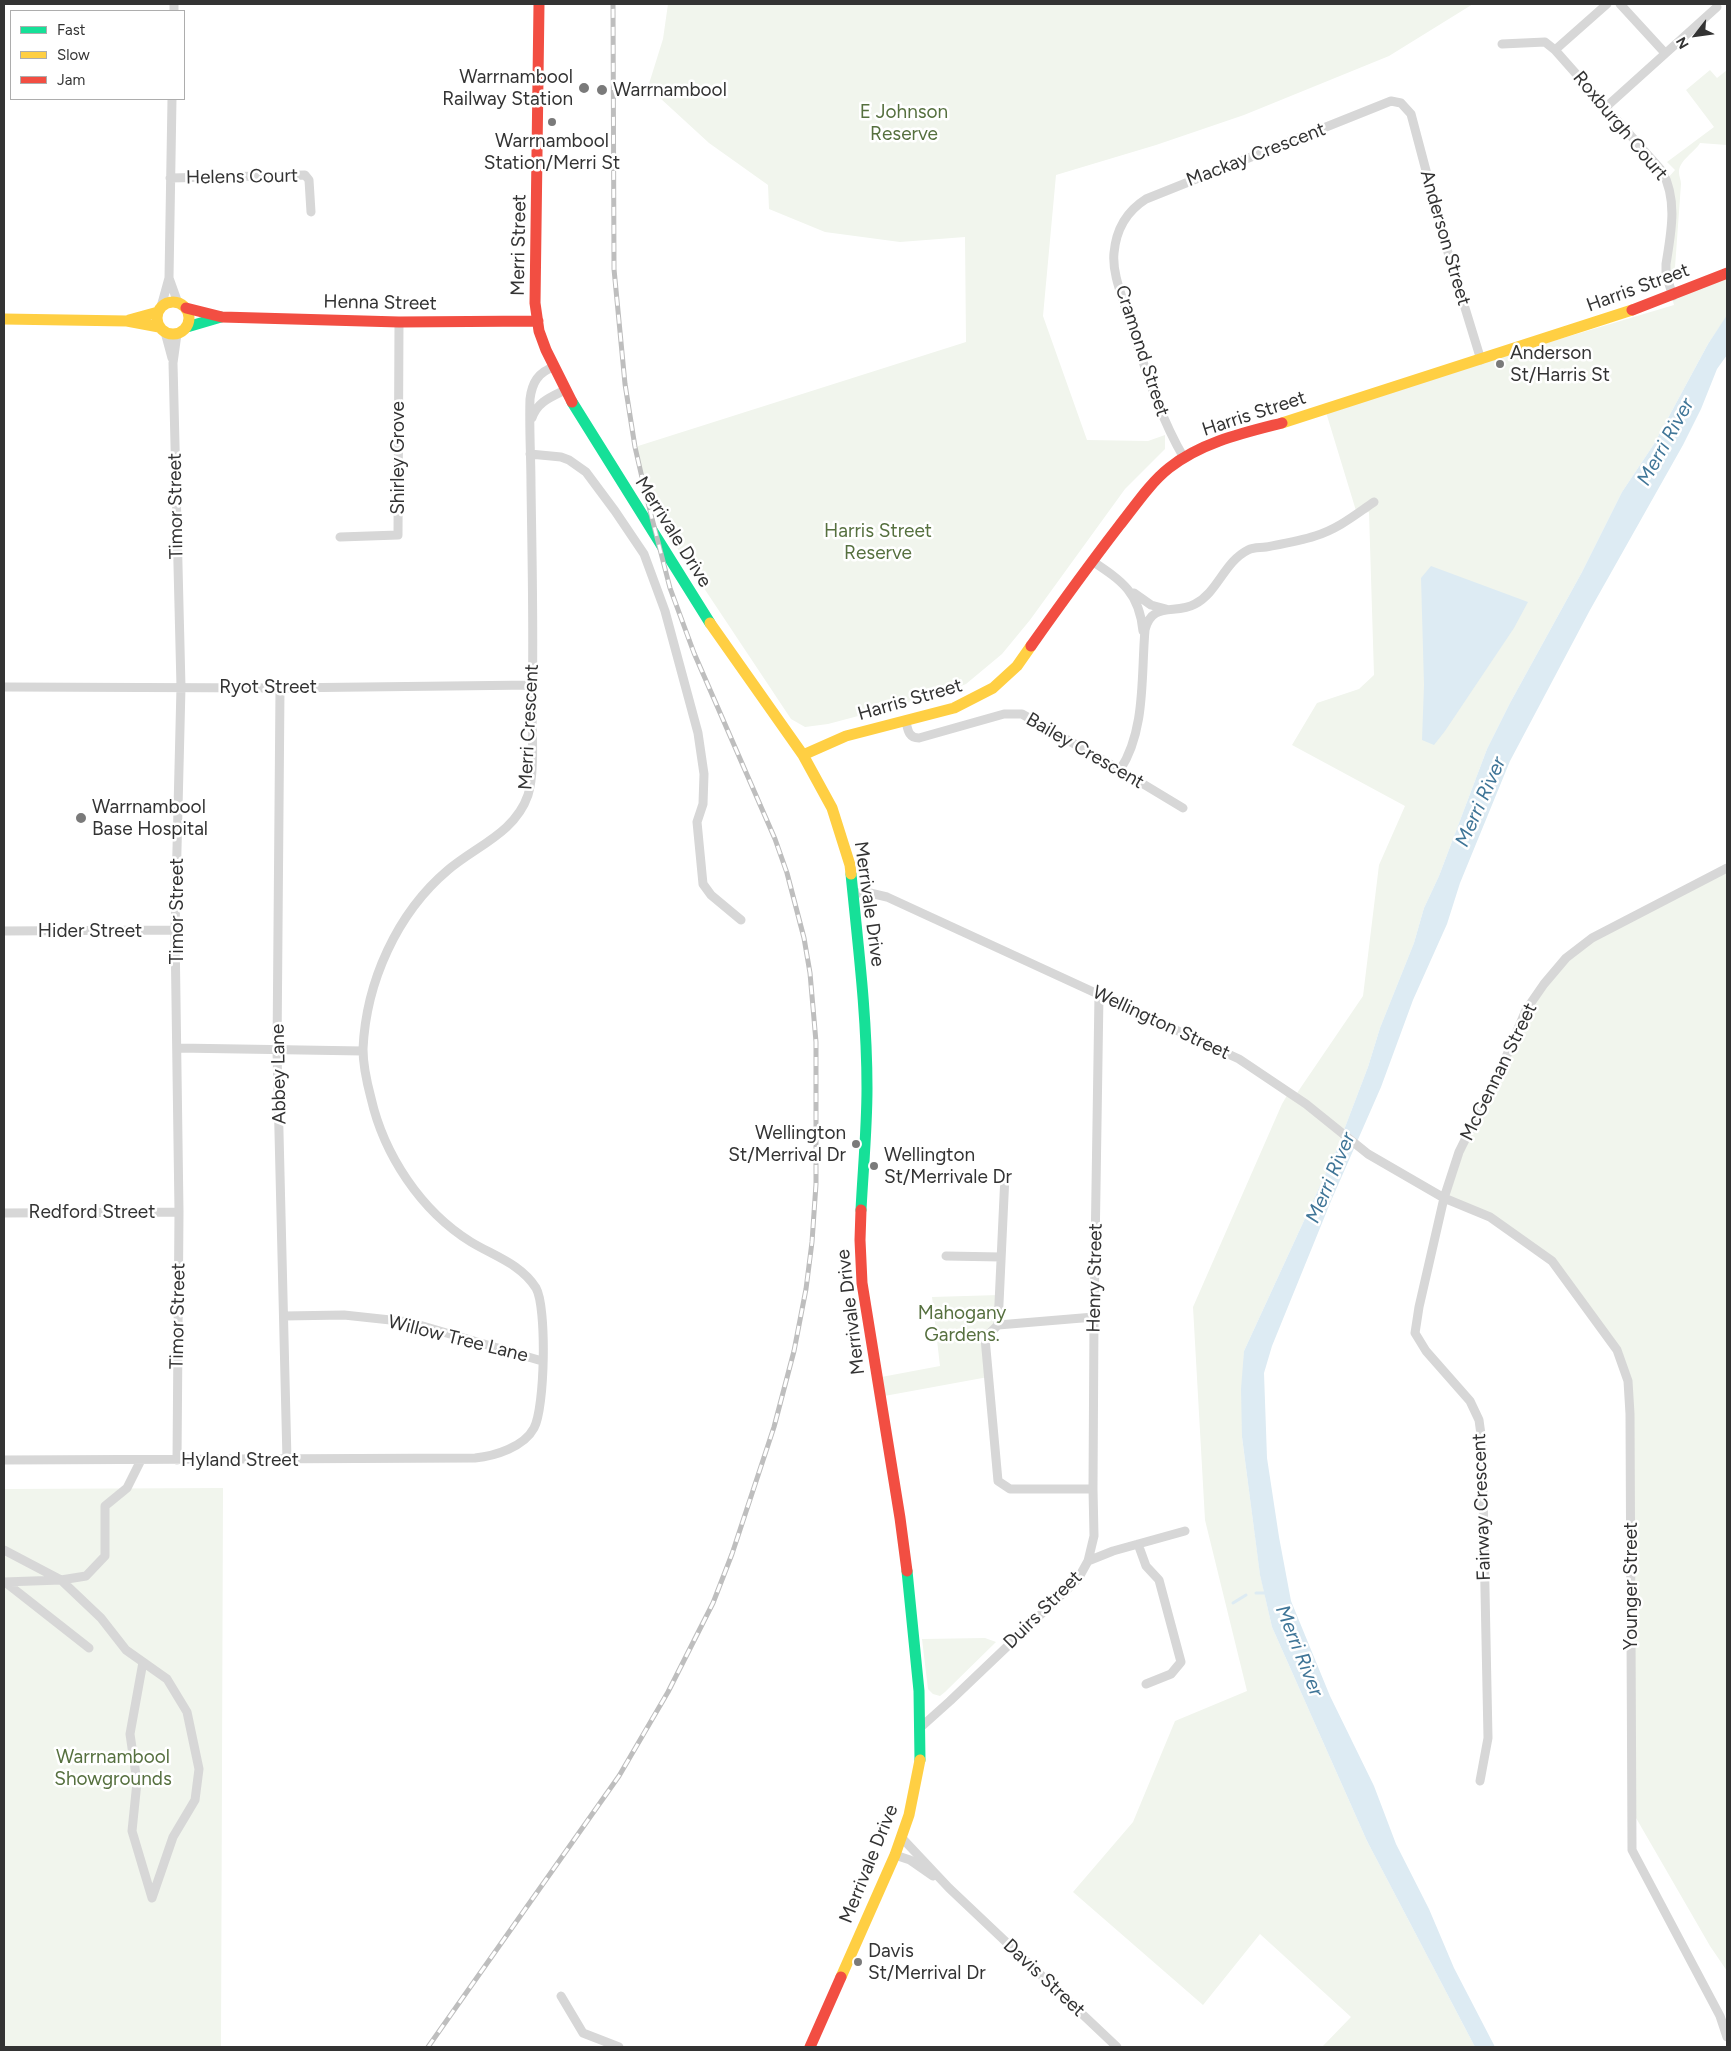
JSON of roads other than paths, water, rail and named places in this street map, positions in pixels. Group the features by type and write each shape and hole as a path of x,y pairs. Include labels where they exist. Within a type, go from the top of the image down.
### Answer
{"street":[{"name":"Merri Street","path":"539,4 535,276 538,321 546,350 565,390"},
{"path":"1502,44 1545,42 1555,50 1607,4"},
{"path":"1620,4 1665,53"},
{"path":"1606,107 1716,6"},
{"name":"Roxburgh Court","path":"1555,50 1662,171 1670,186 1672,199 1666,275 1673,296"},
{"path":"162,329 157,317 169,278 172,100"},
{"name":"Mackay Crescent","path":"1116,239 1127,216 1135,206 1146,199 1391,101 1400,103 1411,114"},
{"name":"Anderson Street","path":"1411,114 1446,246 1481,360"},
{"name":"Helens Court","path":"170,178 305,175 309,180 311,212"},
{"name":"Cramond Street","path":"1116,239 1115,266 1122,294 1162,415 1184,458"},
{"name":"Harris Street","path":"803,755 826,743 846,736 906,722 954,708 981,696 999,683 1017,666 1142,495 1170,468 1214,442 1299,418 1481,360 1673,296 1725,274"},
{"path":"4,319 128,321 177,334 187,327 189,316 182,306 169,278"},
{"path":"128,321 160,310 169,302 182,306"},
{"name":"Henna Street","path":"182,306 222,317 399,322 538,321"},
{"name":"Henna Street","path":"187,327 222,317"},
{"name":"Shirley Grove","path":"340,537 398,535 399,322"},
{"name":"Timor Street","path":"162,329 173,363"},
{"name":"Timor Street","path":"177,334 173,363 181,687 176,930 179,1212 177,1460"},
{"name":"Merri Crescent","path":"476,1458 488,1457 519,1444 534,1428 539,1413 542,1388 542,1319 538,1290 526,1276 506,1260 471,1242 452,1228 432,1210 408,1181 380,1130 371,1098 363,1051 375,982 383,961 408,914 420,898 448,869 509,826 522,808 530,788 533,685 530,399 532,388 541,372 554,366"},
{"name":"Merri Crescent","path":"531,425 537,407 565,390"},
{"name":"Merrivale Drive","path":"565,390 703,612 803,755 822,786 838,822 850,865 866,1042 860,1240 862,1283 900,1518 913,1624 920,1727 920,1760 916,1784 902,1837 810,2047"},
{"path":"530,454 561,457 586,472 603,493 644,554 665,611 698,733 704,774 703,804 697,822 703,884 711,895 741,920"},
{"path":"1120,770 1131,751 1137,728 1144,640 1146,624 1150,618 1159,611 1187,607 1201,600 1214,588 1237,558 1249,550 1323,533 1343,524 1374,502"},
{"path":"1092,561 1121,580 1146,602 1156,608 1169,609"},
{"path":"1121,580 1134,596 1138,605 1141,613 1144,640"},
{"name":"Ryot Street","path":"4,686 280,688 533,685"},
{"name":"Abbey Lane","path":"280,688 277,1051 288,1460"},
{"name":"Bailey Crescent","path":"906,722 910,735 919,738 1004,714 1018,713 1027,716 1183,808"},
{"name":"McGennan Street","path":"1444,1198 1459,1152 1506,1057 1526,1010 1544,984 1566,958 1592,938 1727,868"},
{"name":"Wellington Street","path":"854,893 870,893 887,897 1240,1059 1306,1104 1368,1154 1444,1198"},
{"name":"Hider Street","path":"4,930 176,930"},
{"name":"Henry Street","path":"1088,1561 1094,1536 1094,1317 1099,994"},
{"path":"178,1048 363,1051"},
{"path":"998,1325 1005,1175"},
{"name":"Fairway Crescent","path":"1444,1198 1419,1307 1415,1334 1426,1351 1470,1401 1479,1420 1482,1442 1488,1738 1480,1780"},
{"name":"Younger Street","path":"1444,1198 1490,1217 1552,1261 1617,1350 1628,1381 1630,1414 1632,1850 1720,2016 1727,2037"},
{"name":"Redford Street","path":"4,1213 179,1212"},
{"path":"946,1256 1001,1257"},
{"name":"Willow Tree Lane","path":"284,1316 344,1315 409,1322 542,1361"},
{"path":"1093,1489 1010,1489 998,1481 985,1338 998,1325 1094,1317"},
{"name":"Hyland Street","path":"4,1460 476,1458"},
{"path":"4,1582 61,1580 86,1576 105,1556 105,1506 127,1488 141,1460"},
{"name":"Duirs Street","path":"920,1727 950,1701 1078,1579 1088,1561 1113,1551 1185,1531"},
{"path":"1138,1544 1146,1566 1159,1580 1181,1662 1171,1674 1146,1684"},
{"path":"4,1550 61,1580 101,1618 126,1650 143,1662 167,1679 187,1712 199,1769 195,1800 173,1837 152,1898 132,1831 137,1782 130,1734 143,1662"},
{"path":"4,1582 88,1648"},
{"name":"Davis Street","path":"902,1837 949,1888 1118,2047"},
{"name":"Davis Street","path":"895,1855 910,1860 949,1888"},
{"path":"561,1996 583,2033 618,2047"}],"water":[{"name":"Merri River","path":"1727,315 1727,355 1717,369 1701,409 1683,445 1590,610 1510,761 1460,883 1447,924 1413,1000 1381,1087 1331,1201 1272,1346 1264,1373 1267,1458 1291,1601 1330,1696 1374,1786 1396,1844 1429,1909 1454,1968 1495,2047 1475,2047 1367,1841 1272,1627 1260,1575 1242,1437 1241,1389 1244,1351 1336,1151 1368,1067 1380,1028 1414,943 1424,908 1439,876 1487,749 1582,572 1622,492 1654,444 1708,344"},
{"path":"1431,566 1528,602 1514,628 1434,745 1422,740 1424,685 1421,578"}],"waterway":[{"path":"1256,1593 1268,1593"},
{"path":"1233,1603 1246,1595"}],"railway":[{"path":"428,2047 619,1776 668,1692 713,1603 732,1554 774,1427 794,1351 806,1289 812,1242 816,1184 816,1042 810,973 804,938 787,873 775,839 694,653 670,588 635,447 625,384 614,269 613,4"}],"place":[{"name":"Warrnambool Railway Station","path":"584,88"},
{"name":"Warrnambool","path":"602,90"},
{"name":"Warrnambool Station/Merri St","path":"552,122"},
{"name":"Anderson St/Harris St","path":"1500,364"},
{"name":"Warrnambool Base Hospital","path":"81,818"},
{"name":"Wellington St/Merrival Dr","path":"856,1144"},
{"name":"Wellington St/Merrivale Dr","path":"874,1166"},
{"name":"Davis St/Merrival Dr","path":"858,1962"}],"park label":[{"name":"E Johnson Reserve","path":"904,123"},
{"name":"Harris Street Reserve","path":"878,542"},
{"name":"Mahogany Gardens.","path":"962,1324"},
{"name":"Warrnambool Showgrounds","path":"113,1768"}]}
